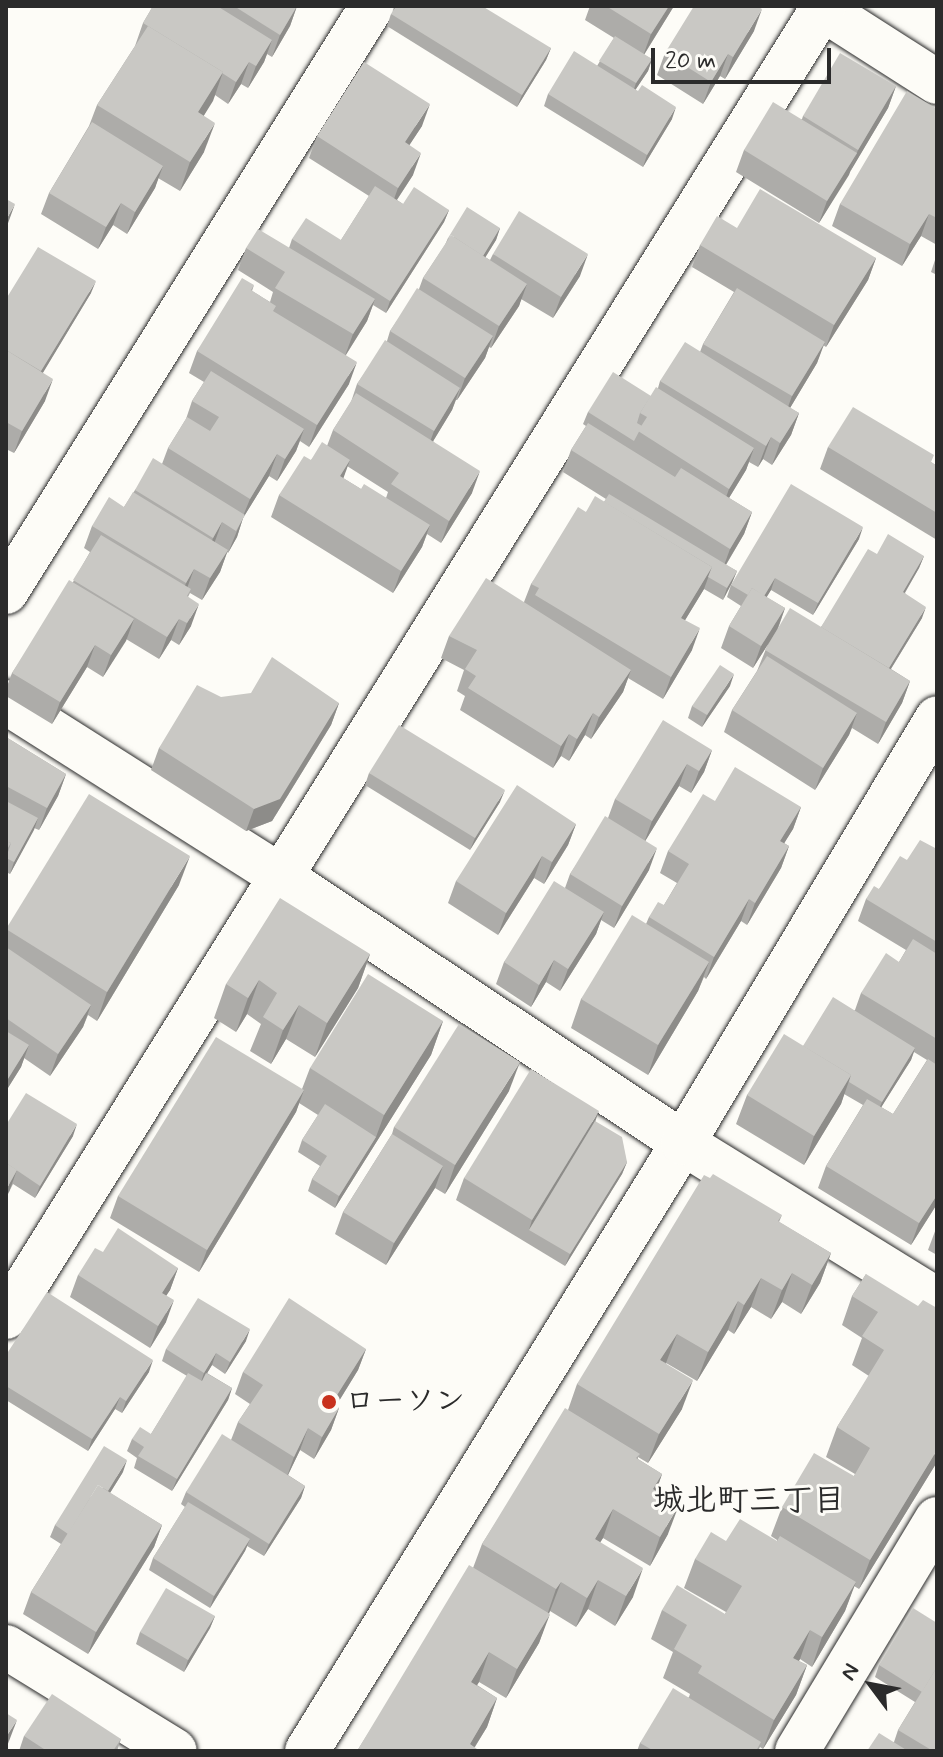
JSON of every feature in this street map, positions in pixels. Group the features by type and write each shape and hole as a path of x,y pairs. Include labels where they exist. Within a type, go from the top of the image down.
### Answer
{"street":[{"path":"6,592 372,6"},
{"path":"6,1317 821,7 937,82"},
{"path":"6,702 280,876 683,1143 937,1300"},
{"path":"307,1751 683,1143 937,718"},
{"path":"797,1751 937,1519"},
{"path":"6,1647 175,1751"}],"building":[{"path":"153,6 217,6 272,40 256,66 249,62 236,82 143,23"},
{"path":"234,6 297,6 280,35"},
{"path":"396,6 482,6 551,48 522,95 391,14"},
{"path":"606,6 669,6 651,34"},
{"path":"694,6 757,6 762,9 733,57 728,54 711,82 665,53"},
{"path":"148,26 223,72 198,112 215,123 190,162 97,105"},
{"path":"615,36 652,59 636,83 599,61"},
{"path":"574,51 638,91 642,85 676,107 647,155 548,94"},
{"path":"840,53 896,86 858,150 803,116"},
{"path":"364,62 430,104 405,142 421,153 398,188 317,136"},
{"path":"907,91 937,109 937,218 929,214 910,244 840,204"},
{"path":"773,102 857,153 827,201 744,150"},
{"path":"92,122 163,166 135,212 121,203 106,227 49,193"},
{"path":"375,186 403,204 414,187 449,210 390,301 292,239 306,218 341,240"},
{"path":"760,189 876,258 834,325 700,245 717,216 737,228"},
{"path":"6,199 15,204 6,220"},
{"path":"467,207 500,228 483,256 451,235 448,238"},
{"path":"519,211 588,254 561,297 493,254"},
{"path":"258,229 375,299 353,334 275,288 285,272 246,248"},
{"path":"451,235 527,284 499,326 423,278"},
{"path":"38,247 96,281 41,371 6,350 6,299"},
{"path":"242,278 254,285 251,290 276,306 273,311 357,362 317,425 197,351"},
{"path":"417,288 493,336 465,378 390,331"},
{"path":"737,288 825,342 792,396 703,344"},
{"path":"385,340 460,388 434,431 357,384"},
{"path":"685,342 799,413 780,443 771,437 766,446 660,381"},
{"path":"6,350 53,379 22,431 6,422"},
{"path":"211,371 304,429 285,459 277,454 250,499 168,448 187,417 210,431 219,417 192,401"},
{"path":"613,372 651,396 640,413 637,423 642,426 634,441 588,412"},
{"path":"656,387 754,448 729,489 638,431 647,417 640,413"},
{"path":"356,393 480,471 449,521 391,484 399,473 333,430"},
{"path":"853,407 934,455 931,462 937,466 937,513 828,447"},
{"path":"588,423 675,477 681,468 752,512 730,549 571,450"},
{"path":"322,442 350,460 340,476 361,489 364,484 430,525 401,571 279,495 304,456 311,460"},
{"path":"153,458 245,515 236,531 222,522 213,538 135,490"},
{"path":"791,484 863,527 818,603 775,578 764,596 752,588 748,595 731,585"},
{"path":"133,492 228,550 210,578 194,569 186,583 92,526 109,497 124,507"},
{"path":"609,494 737,571 727,588 708,577 712,567 604,502"},
{"path":"595,496 712,567 681,618 700,628 671,677 535,595 539,588 531,584 578,507 586,512"},
{"path":"888,534 924,556 903,592 926,607 889,668 821,627 868,549 877,554"},
{"path":"101,535 191,589 187,596 199,604 187,623 179,619 167,637 73,580"},
{"path":"486,578 631,670 599,717 593,713 577,739 569,734 561,746 468,688 476,676 465,669 477,650 449,636"},
{"path":"69,580 134,619 111,655 95,645 60,702 12,673"},
{"path":"752,588 785,608 761,646 729,626"},
{"path":"790,608 910,681 886,722 765,650"},
{"path":"767,656 857,713 823,768 732,710"},
{"path":"272,657 339,703 280,799 254,809 159,748 197,685 221,697 251,693"},
{"path":"720,665 734,674 707,715 692,706"},
{"path":"663,720 712,750 699,771 687,764 652,821 615,799"},
{"path":"399,725 505,790 475,838 369,773"},
{"path":"6,737 66,774 47,808 6,786"},
{"path":"735,767 801,807 780,841 789,846 755,903 749,899 714,957 649,917 658,902 664,905 689,864 668,851 703,794 715,801"},
{"path":"517,785 576,824 552,862 542,856 506,913 456,881"},
{"path":"89,794 190,856 107,992 6,929"},
{"path":"6,801 38,818 14,862 6,858 11,843 6,841"},
{"path":"605,816 657,848 622,906 570,874"},
{"path":"920,840 937,849 937,942 866,899 874,886 879,889 900,856 907,860"},
{"path":"554,881 604,912 568,969 554,960 539,985 504,962"},
{"path":"280,898 370,954 327,1023 299,1005 283,1030 263,1017 277,993 259,980 248,998 226,984"},
{"path":"632,915 709,962 658,1045 581,999"},
{"path":"913,939 937,954 937,1039 861,993 886,953 899,962"},
{"path":"6,947 91,1005 58,1054 6,1018"},
{"path":"368,974 443,1021 384,1115 310,1068"},
{"path":"833,997 915,1048 882,1102 849,1082 851,1075 803,1046"},
{"path":"459,1024 520,1062 455,1165 394,1127"},
{"path":"6,1031 29,1045 6,1082"},
{"path":"784,1034 851,1075 814,1136 747,1095"},
{"path":"216,1037 304,1090 207,1250 118,1196"},
{"path":"928,1059 937,1065 937,1195 919,1223 826,1166 867,1099 893,1114"},
{"path":"531,1069 599,1111 532,1220 464,1178"},
{"path":"26,1093 77,1124 40,1186 6,1163 6,1125"},
{"path":"325,1104 376,1137 339,1196 312,1179 327,1156 302,1140"},
{"path":"595,1121 622,1137 627,1162 570,1254 529,1230"},
{"path":"392,1134 443,1166 394,1243 343,1212"},
{"path":"6,1163 17,1170 6,1190"},
{"path":"713,1174 782,1215 778,1221 831,1253 812,1285 792,1273 782,1290 761,1278 744,1305 738,1301 708,1352 677,1334 660,1360 693,1380 659,1434 577,1384 704,1175 710,1178"},
{"path":"118,1228 178,1268 162,1293 174,1300 158,1326 78,1275 95,1248 103,1252"},
{"path":"866,1274 918,1306 923,1300 937,1308 937,1450 870,1560 782,1507 814,1453 854,1476 870,1448 837,1427 884,1350 862,1336 878,1312 852,1296"},
{"path":"47,1292 153,1360 126,1401 120,1397 92,1439 6,1386 6,1355"},
{"path":"198,1298 250,1329 230,1362 216,1353 204,1373 166,1349"},
{"path":"289,1298 366,1349 332,1403 339,1408 322,1437 308,1428 294,1457 238,1422 263,1385 243,1372"},
{"path":"188,1373 202,1381 206,1373 232,1388 177,1479 138,1456 144,1447 132,1439 140,1427 151,1434"},
{"path":"565,1408 640,1454 636,1458 662,1474 653,1489 679,1505 660,1537 613,1509 595,1539 643,1568 626,1596 598,1580 587,1598 561,1582 556,1589 482,1544"},
{"path":"222,1434 305,1486 269,1544 186,1492"},
{"path":"104,1446 127,1460 108,1491 98,1485 68,1534 55,1525"},
{"path":"98,1485 162,1525 96,1632 31,1592"},
{"path":"188,1502 250,1539 214,1596 153,1558"},
{"path":"740,1519 777,1541 780,1536 856,1582 822,1637 810,1630 793,1658 807,1665 774,1720 698,1673 702,1666 674,1649 687,1625 662,1610 677,1585 725,1614 742,1586 695,1559 711,1532 726,1541"},
{"path":"469,1565 550,1614 517,1669 489,1652 471,1682 497,1698 470,1744 476,1751 357,1751"},
{"path":"166,1588 215,1616 188,1660 140,1632"},
{"path":"913,1608 937,1623 937,1667 922,1692 879,1665"},
{"path":"937,1667 937,1751 933,1751 898,1730"},
{"path":"673,1688 761,1742 756,1751 654,1751 640,1743"},
{"path":"52,1694 121,1739 113,1751 47,1751 24,1736"},
{"path":"6,1713 17,1720 6,1737"},
{"path":"879,1733 908,1751 867,1751"}],"place":[{"name":"ローソン","path":"329,1402"}],"district":[{"name":"城北町三丁目","path":"749,1501"}]}
